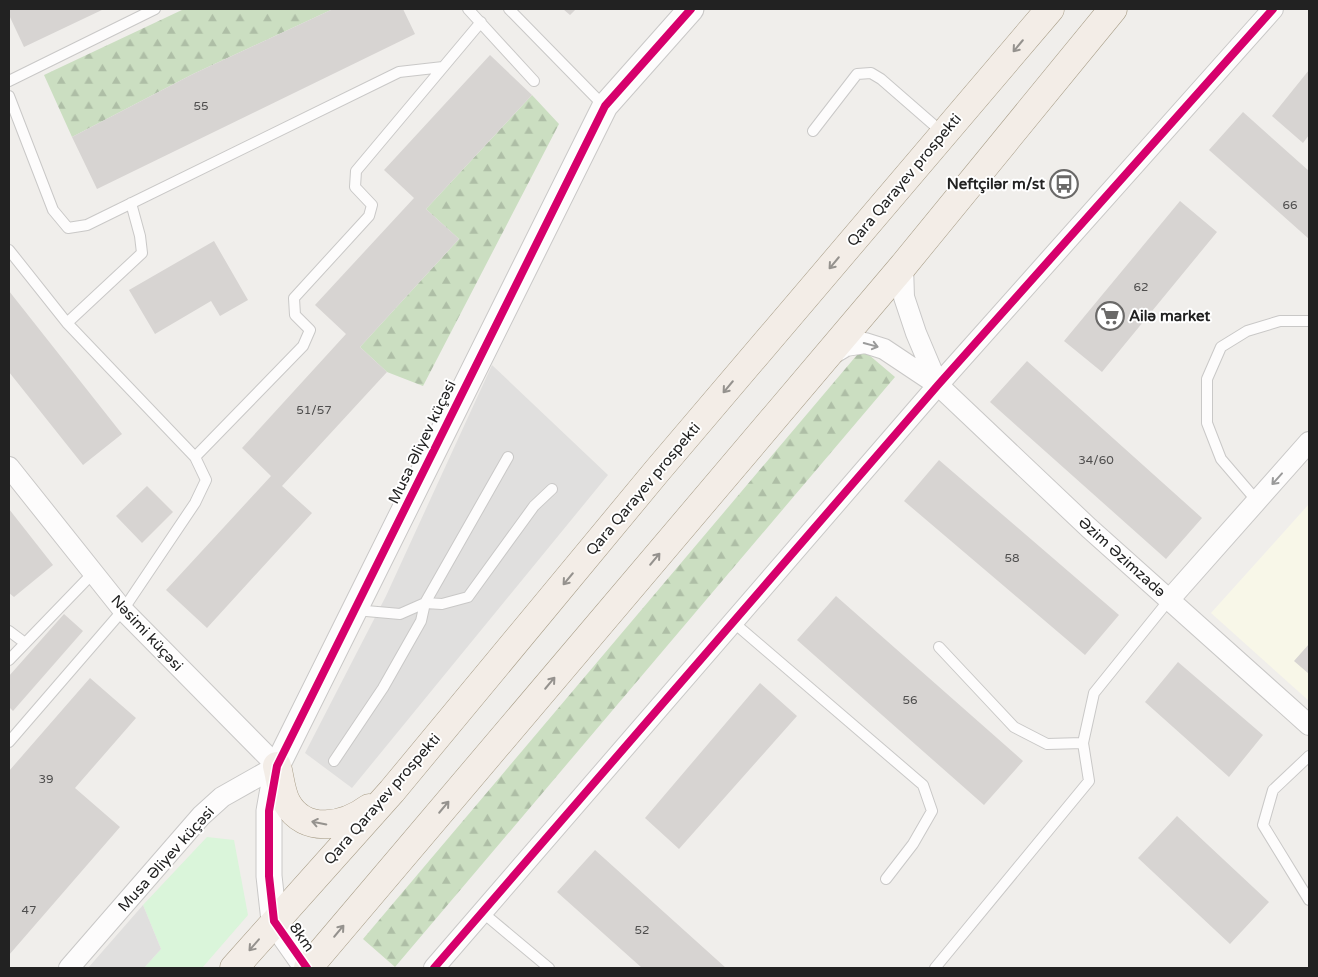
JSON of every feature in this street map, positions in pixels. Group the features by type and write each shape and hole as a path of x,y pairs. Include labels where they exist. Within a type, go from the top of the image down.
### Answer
{"main road":[{"name":"Qara Qarayev prospekti","path":"234,968 392,791 657,471 1050,9"},
{"path":"307,968 826,358 1113,9"},
{"path":"277,766 286,803 302,818 322,825 343,822 366,811 392,791"}],"street":[{"name":"Musa Əliyev küçəsi","path":"274,921 269,876 269,811 277,766 605,106 690,9"},
{"path":"434,968 938,385 1273,9"},
{"path":"903,266 904,297 916,333 938,385"},
{"path":"826,358 846,346 865,343 884,349 938,385"},
{"name":"Əzim Əzimzadə","path":"938,385 1089,528 1309,725"},
{"path":"1169,600 1309,442"},
{"name":"Nəsimi küçəsi","path":"9,467 123,610 277,766"},
{"name":"Musa Əliyev küçəsi","path":"69,968 201,816 222,797 277,766"},
{"name":"8km","path":"274,921 307,968"}],"lane":[{"path":"9,81 155,9"},
{"path":"468,9 534,81"},
{"path":"509,9 605,106"},
{"path":"195,457 303,346 310,330 295,315 294,298 369,216 372,205 355,187 356,171 481,22"},
{"path":"9,96 53,210 68,228 87,225 399,72 443,67"},
{"path":"814,131 857,74 871,73 881,79 944,134"},
{"path":"67,323 142,253 140,236 131,203"},
{"path":"9,250 67,323 195,457 206,480 195,503 123,610 9,742"},
{"path":"1257,501 1221,459 1207,423 1207,379 1221,347 1247,331 1280,321 1309,321"},
{"path":"334,761 383,688 421,621 425,603 508,457"},
{"path":"354,610 400,614 425,603 442,604 468,597 534,506 552,489"},
{"path":"9,660 94,572"},
{"path":"935,968 1089,781 1083,743 1094,693 1169,600"},
{"path":"733,622 923,785 932,811 913,844 886,879"},
{"path":"10,633 25,643"},
{"path":"939,647 1014,727 1047,744 1083,743"},
{"path":"1309,756 1272,790 1262,825 1309,900"},
{"path":"482,912 549,968"}],"shaded area":[{"path":"492,365 608,475 352,788 305,753 386,596"},
{"path":"1309,504 1309,701 1211,613"},
{"path":"143,905 161,949 144,968 88,968"}],"green space":[{"path":"184,9 333,9 193,74 72,137 44,75"},
{"path":"532,95 559,124 423,386 387,372 360,347 459,239 426,209"},
{"path":"862,349 895,377 395,967 363,939"},
{"path":"207,837 234,840 248,915 202,968 144,968 161,949 143,905"}],"building":[{"path":"9,9 104,9 24,47 9,15"},
{"path":"333,9 403,9 415,34 97,189 72,137 193,74"},
{"path":"563,9 576,9 570,15"},
{"path":"490,55 532,95 426,209 459,239 360,347 387,372 282,486 312,513 207,628 166,590 271,476 242,448 346,334 315,305 414,198 384,170"},
{"path":"1309,70 1309,135 1303,143 1272,116"},
{"path":"1243,112 1309,171 1309,239 1209,150"},
{"path":"1180,201 1217,232 1102,372 1064,341"},
{"path":"214,241 248,300 220,316 211,301 155,334 129,290"},
{"path":"9,291 122,434 83,465 9,372"},
{"path":"1027,361 1202,518 1166,559 990,402"},
{"path":"939,460 1119,615 1085,655 904,501"},
{"path":"147,486 173,512 142,543 116,516"},
{"path":"9,509 53,565 14,597 9,593"},
{"path":"836,596 1023,761 984,805 797,640"},
{"path":"64,614 83,631 13,711 9,707 9,676"},
{"path":"1309,644 1309,674 1294,661"},
{"path":"1178,662 1263,735 1229,777 1145,702"},
{"path":"90,678 136,718 75,788 120,827 9,955 9,771"},
{"path":"760,683 797,716 679,849 645,818"},
{"path":"1177,816 1269,902 1230,944 1138,858"},
{"path":"595,850 726,968 642,968 557,892"}],"cycle path":[{"path":"307,968 274,921 269,876 269,811 277,766 605,106 691,9"},
{"path":"434,968 938,385 1273,9"}],"place":[{"name":"Neftçilər m/st","path":"1064,184"},
{"name":"Ailə market","path":"1110,316"}]}
